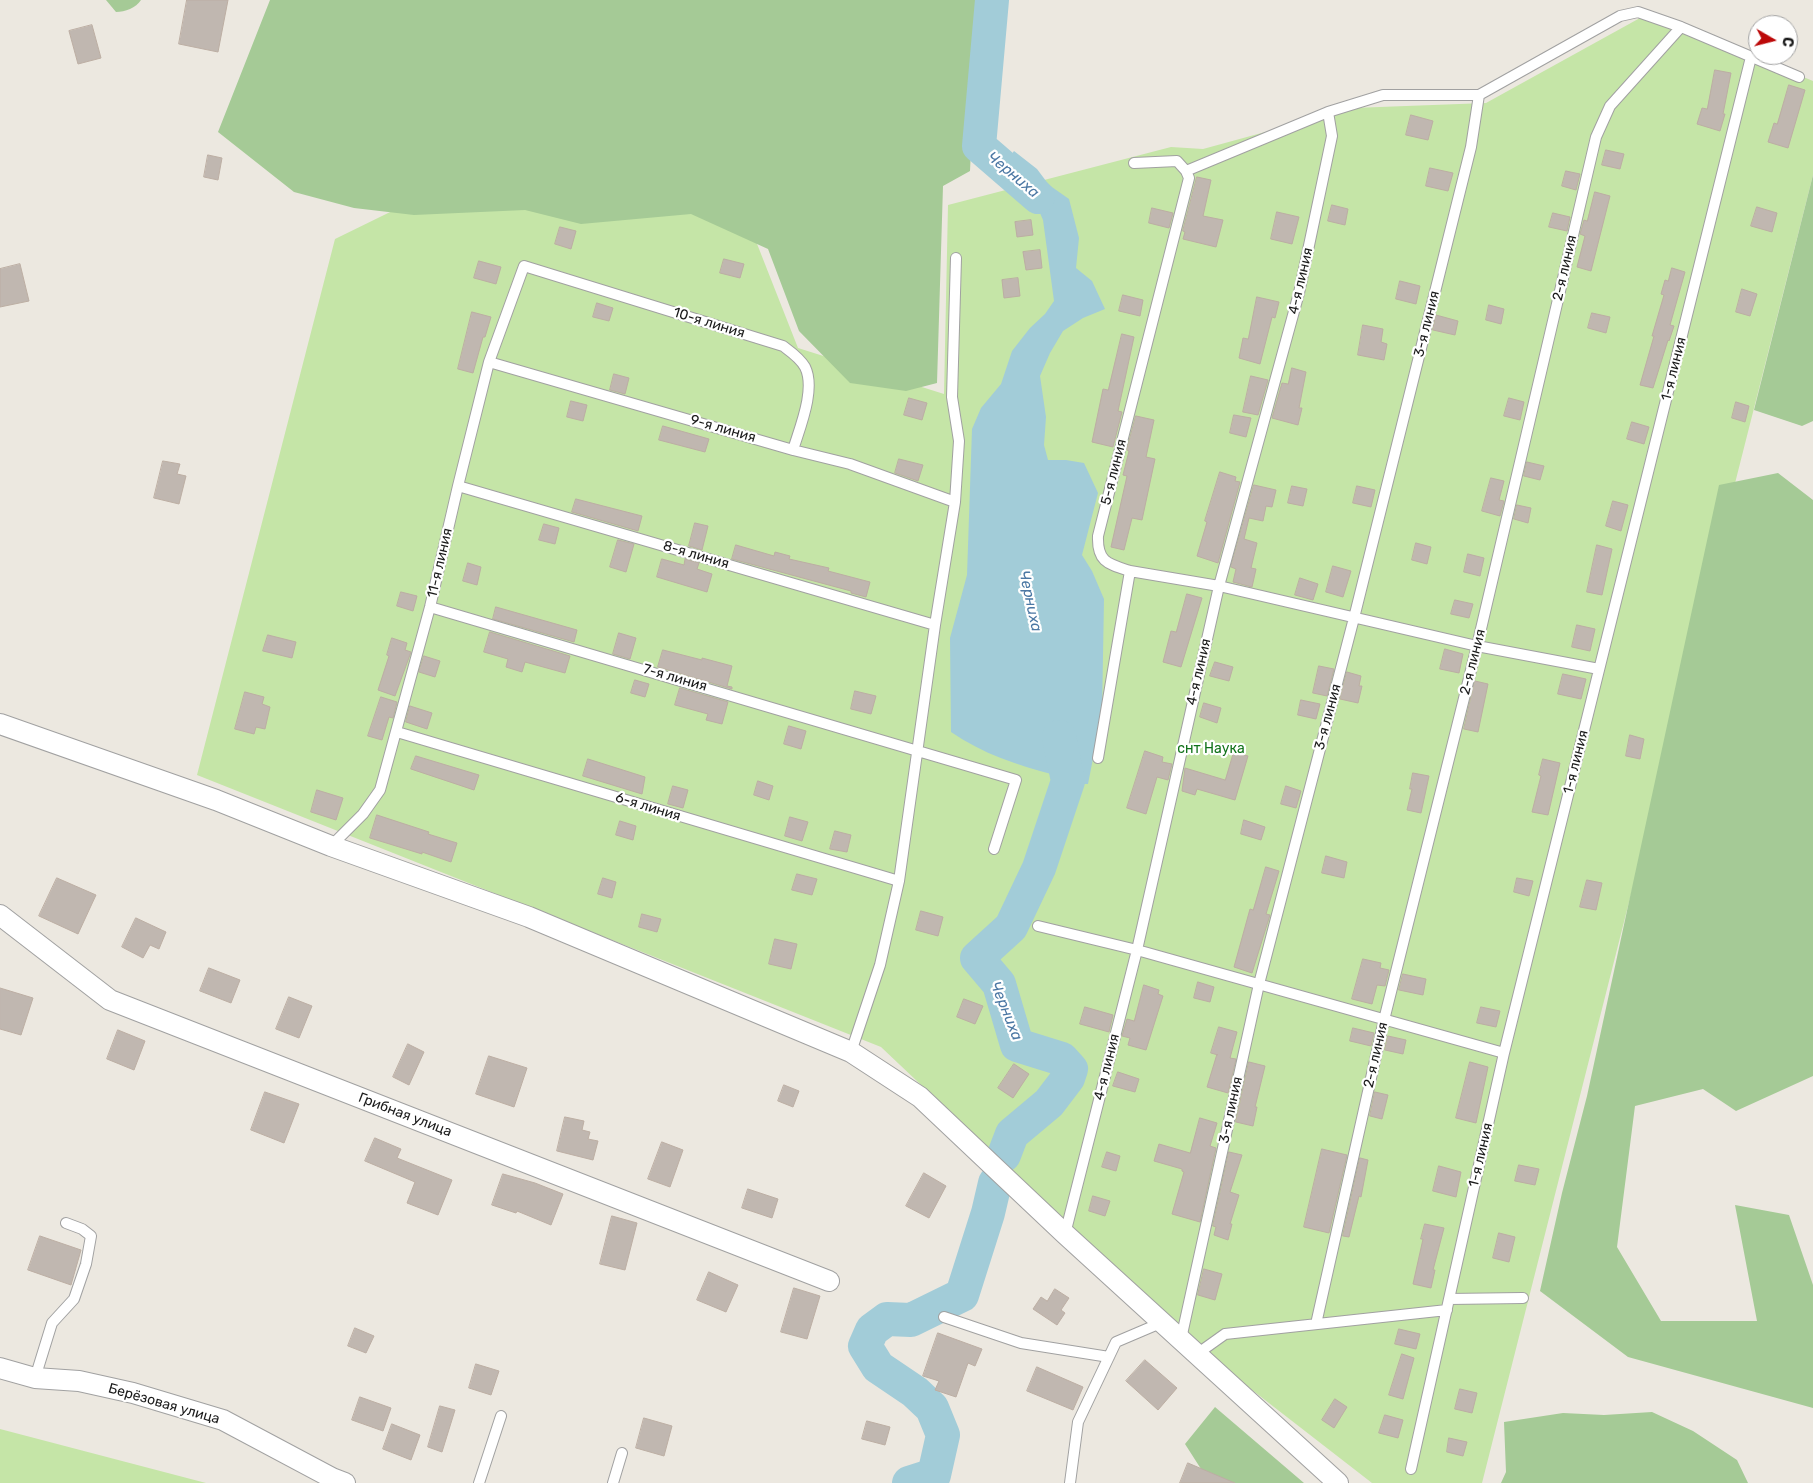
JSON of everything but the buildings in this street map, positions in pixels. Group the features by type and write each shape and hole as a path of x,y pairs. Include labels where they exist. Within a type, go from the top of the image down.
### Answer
{"street":[{"path":"0,724 216,800 331,846 529,917 851,1052 920,1097 1065,1234 1338,1483"},
{"name":"Грибная улица","path":"0,915 110,1000 829,1280"},
{"name":"Берёзовая улица","path":"0,1368 35,1378 79,1381 133,1393 223,1420 332,1478 346,1483"}],"lane":[{"path":"1134,163 1176,162 1186,171 1328,112 1382,95 1479,95 1620,16 1638,12 1681,26 1748,54"},
{"name":"2-я линия","path":"1316,1324 1384,1020 1477,646 1596,138 1610,106 1681,26"},
{"name":"1-я линия","path":"1411,1469 1504,1053 1750,65"},
{"path":"1773,65 1800,77"},
{"name":"3-я линия","path":"1181,1339 1259,984 1354,618 1471,147 1479,95"},
{"name":"4-я линия","path":"1065,1234 1137,950 1219,586 1299,293 1332,136 1328,112"},
{"name":"5-я линия","path":"1130,571 1110,565 1103,560 1097,547 1098,536 1189,178 1186,171"},
{"path":"851,1052 880,965 899,882 954,502 959,441 952,397 956,258"},
{"name":"11-я линия","path":"331,846 363,814 380,790 430,607 489,362 524,266"},
{"name":"10-я линия","path":"524,266 783,346 799,359 805,368 809,384 809,395 793,450"},
{"name":"9-я линия","path":"489,362 793,450 850,464 954,502"},
{"name":"8-я линия","path":"458,486 935,625"},
{"path":"1098,758 1130,571 1219,586 1477,646 1599,669"},
{"name":"7-я линия","path":"430,607 880,738 918,752 1016,780 994,849"},
{"name":"6-я линия","path":"397,732 899,882"},
{"path":"1038,926 1137,950 1504,1053"},
{"path":"35,1378 52,1323 74,1299 86,1264 91,1236 82,1229 66,1223"},
{"path":"1449,1298 1523,1298"},
{"path":"1198,1354 1225,1334 1447,1310"},
{"path":"944,1318 1021,1343 1109,1357"},
{"path":"1070,1483 1078,1422 1116,1342 1163,1322"},
{"path":"480,1483 501,1416"},
{"path":"613,1483 622,1453"}],"green space":[{"path":"106,0 141,0 130,9 116,12"},
{"path":"270,0 978,0 970,171 943,186 937,383 906,391 850,383 799,331 768,249 691,214 581,224 525,210 414,215 354,208 294,192 218,132"},
{"name":"снт Наука","path":"1649,13 1748,54 1748,65 1774,65 1813,81 1813,175 1482,1483 1372,1483 1176,1331 1069,1225 881,1047 197,775 335,239 478,169 750,226 798,348 944,394 948,205 1171,147 1203,149 1353,108 1486,103"},
{"path":"1813,175 1813,421 1802,426 1754,410"},
{"path":"1778,473 1813,500 1813,1076 1736,1111 1703,1089 1635,1106 1617,1247 1661,1321 1757,1321 1735,1205 1789,1215 1813,1285 1813,1408 1628,1357 1540,1291 1562,1193 1587,1096 1719,485"},
{"path":"1215,1407 1304,1483 1210,1483 1185,1444"},
{"path":"1652,1412 1693,1431 1737,1460 1748,1483 1501,1483 1506,1472 1504,1422 1563,1413 1604,1415"},
{"path":"0,1429 206,1483 0,1483"}],"water":[{"path":"1014,151 1037,169 1049,185 1069,199 1079,238 1076,268 1092,281 1105,309 1083,318 1063,331 1050,353 1040,376 1046,417 1044,445 1048,460 1084,463 1098,493 1082,555 1092,571 1104,599 1102,713 1088,784 1074,782 1001,758 975,747 951,732 950,638 967,575 972,429 981,408 1001,384 1012,351 1054,301 1043,220 1037,206 1003,166"}],"waterway":[{"name":"Черниха","path":"992,0 979,146 1038,197"},
{"name":"Черниха","path":"1004,1155 1012,1134 1049,1103 1068,1078 1071,1069 1062,1059 1017,1045 999,984 977,958 1011,927 1039,868 1068,781 1059,737"},
{"name":"Черниха","path":"909,1483 934,1475 943,1435 932,1408 915,1392 878,1367 865,1346 872,1330 887,1319 911,1320 962,1295 988,1213 995,1183"}]}
